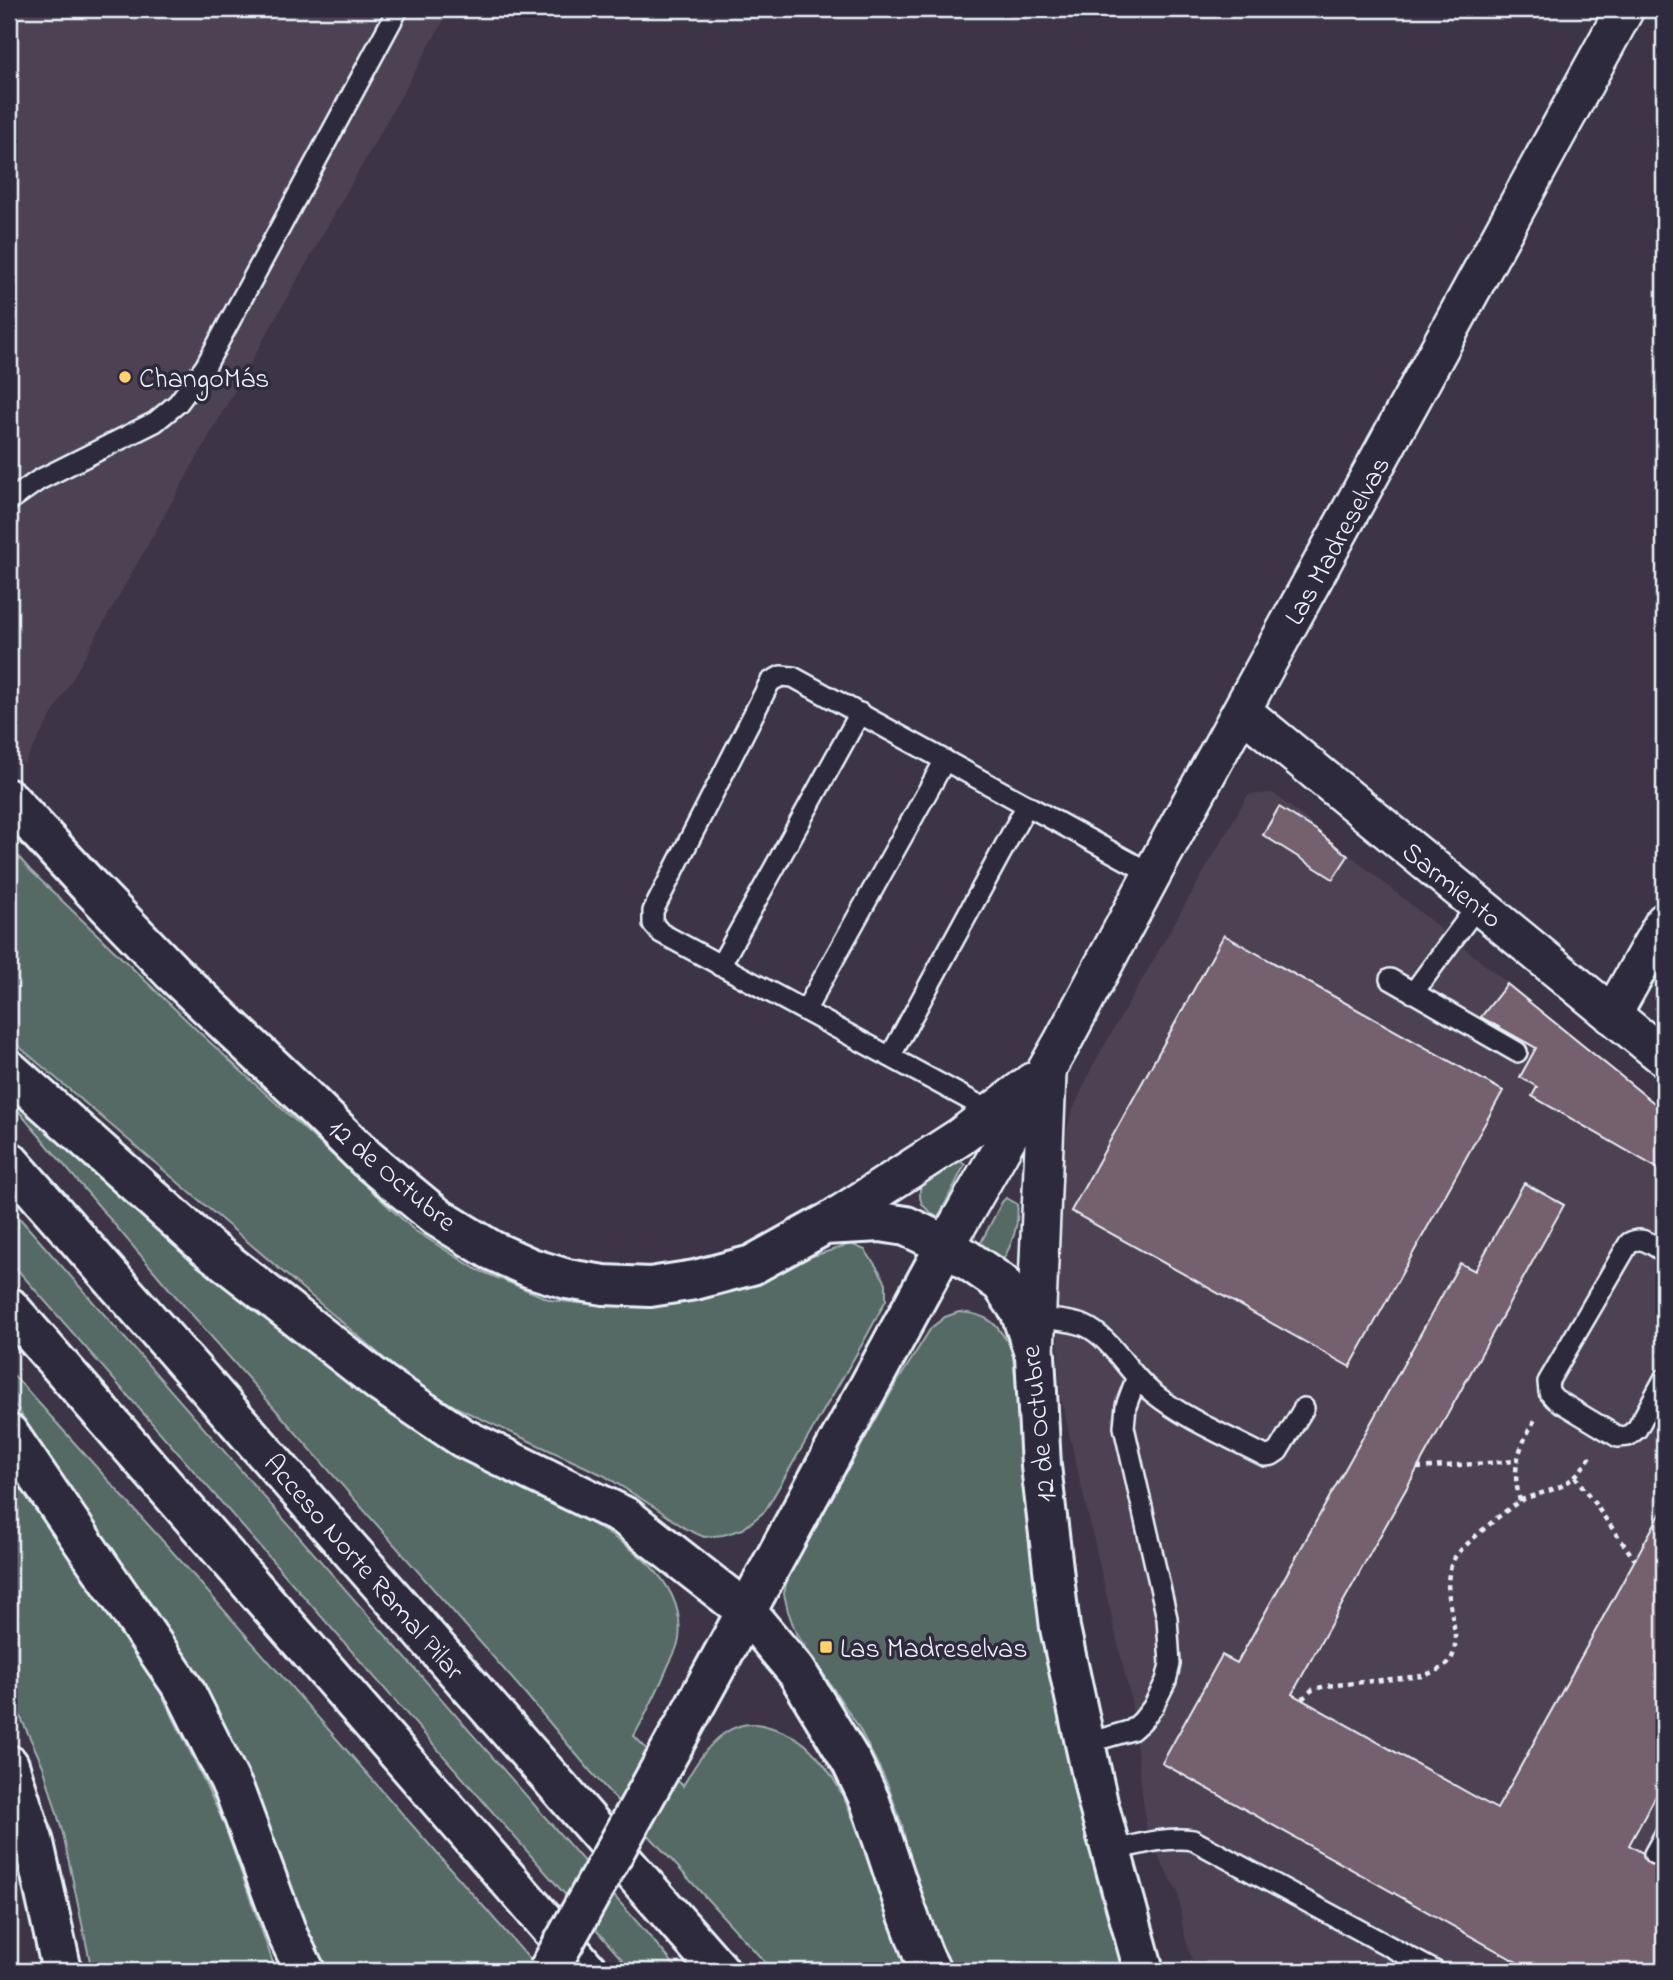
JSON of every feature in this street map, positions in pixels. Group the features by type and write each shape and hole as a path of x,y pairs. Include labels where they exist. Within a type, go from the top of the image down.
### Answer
{"main road":[{"name":"12 de Octubre","path":"9,799 173,973 298,1090 367,1160 437,1217 491,1250 531,1268 567,1279 604,1285 650,1287 695,1280 752,1265 824,1225 881,1222 906,1226 946,1245 1000,1283 1037,1336 1041,1466 1060,1628 1084,1744 1144,1971"},
{"path":"9,1070 208,1248 382,1384 463,1438 626,1517 746,1611 797,1672 852,1763 870,1801 905,1907 930,1971"},
{"name":"Acceso Norte Ramal Pilar","path":"9,1161 720,1971"},
{"path":"548,1971 946,1245"},
{"path":"9,1307 587,1971"},
{"path":"9,1434 184,1690 235,1792 288,1936 306,1971"},
{"path":"9,1765 34,1843 62,1971"}],"street":[{"name":"Las Madreselvas","path":"824,1225 960,1137 1047,1071 1625,9"},
{"name":"Sarmiento","path":"1242,711 1664,1057"},
{"path":"1612,1015 1664,922"},
{"name":"Las Madreselvas","path":"1037,1336 1047,1071"},
{"path":"946,1245 1047,1071"}],"lane":[{"path":"9,501 39,480 155,422 178,403 205,368 398,9"},
{"path":"992,1112 720,966 661,933 653,923 653,911 770,682 781,676 793,677 1152,874"},
{"path":"720,966 860,713"},
{"path":"805,1011 945,760"},
{"path":"890,1057 1027,805"},
{"path":"1413,993 1478,905"},
{"path":"1390,979 1517,1052"},
{"path":"1664,1252 1643,1240 1636,1239 1629,1243 1548,1382 1549,1392 1555,1399 1618,1437 1628,1436 1637,1429 1664,1379"},
{"path":"1037,1336 1072,1322 1087,1327 1102,1338 1136,1379 1171,1406 1265,1456 1279,1451 1304,1408"},
{"path":"1084,1744 1132,1730 1142,1721 1153,1707 1166,1681 1170,1664 1167,1618 1124,1427 1126,1406 1136,1379"},
{"path":"1654,1854 1664,1836"},
{"path":"1111,1851 1169,1839 1193,1840 1435,1971"}],"path":[{"path":"1520,1501 1515,1483 1516,1461 1520,1446 1549,1392"},
{"path":"1302,1699 1312,1690 1325,1686 1422,1676 1449,1662 1455,1644 1448,1600 1449,1575 1455,1556 1520,1501 1567,1483 1610,1432"},
{"path":"1417,1468 1516,1461"},
{"path":"1575,1476 1635,1560"}],"shaded area":[{"name":"ChangoMás","path":"9,9 450,9 24,764 9,746"},
{"path":"1273,793 1664,1110 1664,1971 1195,1971 1183,1929 1178,1892 1148,1839 1131,1700 1060,1394 1055,1214 1061,1161 1070,1117 1092,1067 1248,795"}],"green space":[{"path":"9,846 30,870 202,1035 414,1230 476,1269 551,1300 598,1305 656,1306 690,1302 728,1292 767,1279 810,1257 851,1244 865,1250 886,1283 886,1300 765,1511 743,1529 704,1537 686,1529 603,1475 460,1409 413,1383 9,1038"},
{"path":"18,1097 568,1510 607,1533 644,1560 672,1595 678,1616 679,1639 634,1736 683,1786 705,1752 725,1733 736,1727 762,1725 787,1734 804,1744 832,1776 849,1808 910,1971 773,1971 591,1772 524,1692 165,1284 14,1106 13,1100"},
{"path":"957,1160 965,1164 938,1218 922,1204 921,1183"},
{"path":"1006,1198 1017,1204 1017,1219 1011,1243 1001,1263 977,1250"},
{"path":"9,1206 680,1971 632,1971 9,1260"},
{"path":"959,1312 978,1315 992,1322 1012,1349 1042,1613 1080,1813 1124,1971 953,1971 912,1875 902,1825 887,1783 858,1726 796,1633 788,1611 784,1594 793,1567 893,1389 931,1328 945,1317"},
{"path":"9,1370 187,1568 540,1971 323,1971 95,1527 9,1396"},
{"path":"9,1464 150,1671 223,1821 276,1971 92,1971 63,1834 43,1766 9,1692"}],"building":[{"path":"1279,807 1316,830 1348,856 1333,879 1263,835"},
{"path":"1224,935 1503,1091 1350,1367 1071,1211"},
{"path":"1507,984 1664,1111 1664,1172 1532,1096 1537,1087 1520,1077 1536,1048 1481,1017"},
{"path":"1524,1183 1564,1205 1292,1694 1497,1809 1664,1507 1664,1781 1629,1845 1664,1865 1662,1971 1533,1971 1162,1763 1222,1655 1237,1663 1460,1263 1475,1271"}],"place":[{"name":"ChangoMás","path":"125,377"},
{"name":"Las Madreselvas","path":"826,1647"}]}
